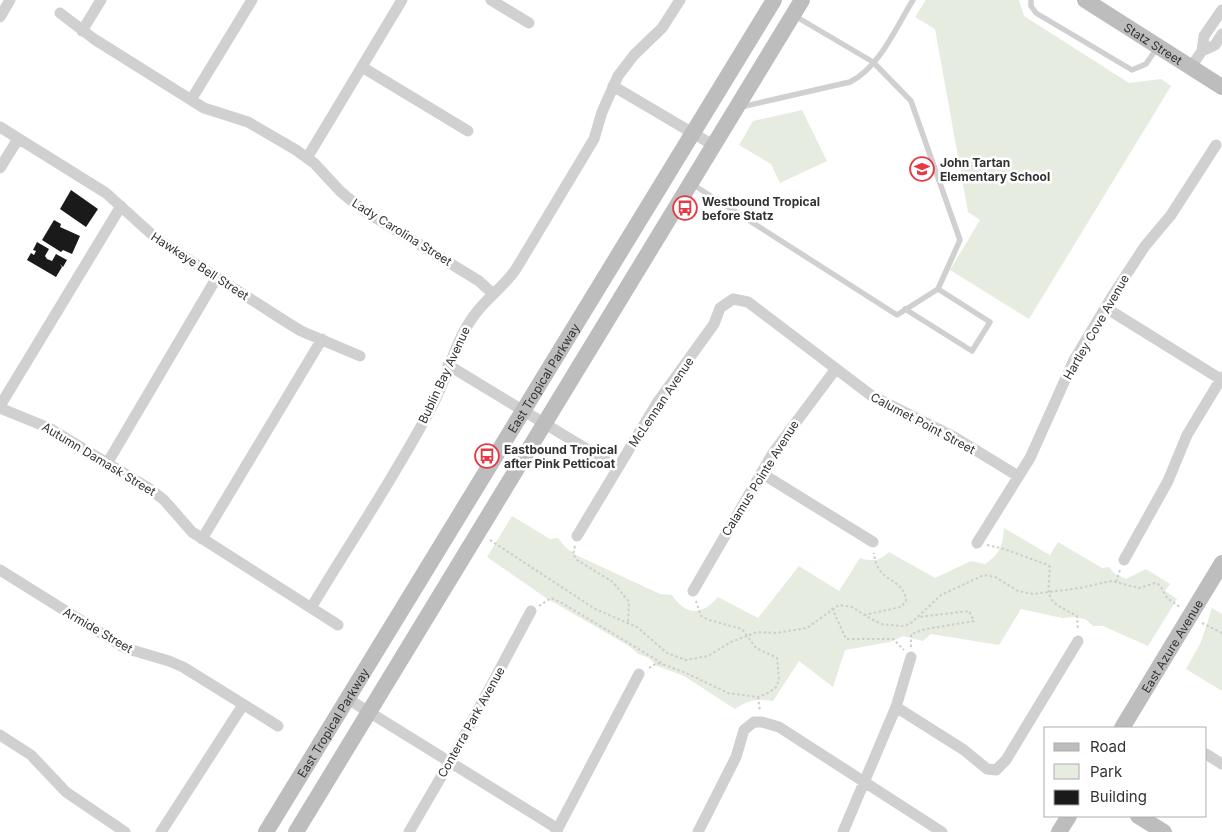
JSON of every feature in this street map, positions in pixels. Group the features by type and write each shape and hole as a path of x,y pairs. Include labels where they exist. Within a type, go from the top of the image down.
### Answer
{"main road":[{"name":"East Tropical Parkway","path":"296,832 369,712 693,133 774,0"},
{"name":"East Tropical Parkway","path":"266,832 348,700 691,183 802,0"},
{"name":"Statz Street","path":"1085,0 1222,86"},
{"name":"East Azure Avenue","path":"1123,727 1222,564"},
{"path":"1059,832 1067,817"},
{"path":"1140,817 1164,832"}],"street":[{"path":"82,31 101,0"},
{"path":"191,100 252,0"},
{"path":"307,158 402,0"},
{"path":"491,0 529,24"},
{"name":"Bublin Bay Avenue","path":"311,608 432,406 455,346 472,318 493,294 508,281 516,269 594,139 602,112 613,86 625,66 662,28 680,0"},
{"path":"1192,67 1202,51 1204,36 1222,10"},
{"name":"Lady Carolina Street","path":"60,13 82,31 191,100 210,111 248,122 307,158 363,210 479,281 493,294"},
{"path":"1202,51 1215,45 1222,34"},
{"path":"362,67 468,131"},
{"path":"613,86 714,145"},
{"name":"Hawkeye Bell Street","path":"0,128 106,193 140,226 158,240 301,331 360,356"},
{"path":"0,168 18,139"},
{"name":"Hartley Cove Avenue","path":"977,544 1041,436 1074,360 1146,246 1181,202 1216,145"},
{"path":"0,407 121,206"},
{"path":"108,462 217,277"},
{"name":"Calumet Point Street","path":"734,299 748,302 835,370 872,396 954,437 1018,476"},
{"name":"McLennan Avenue","path":"577,536 657,403 714,324 720,308 734,299"},
{"path":"1106,308 1222,379 1187,434 1168,481 1124,560"},
{"path":"202,538 322,339"},
{"path":"448,365 618,468"},
{"name":"Calamus Pointe Avenue","path":"693,591 761,473 835,370"},
{"name":"Autumn Damask Street","path":"0,407 42,425 108,462 150,489 164,500 186,526 202,538 338,625"},
{"path":"761,473 873,542"},
{"name":"Armide Street","path":"0,570 125,648 168,660 278,726"},
{"name":"Conterra Park Avenue","path":"409,832 450,762 531,611"},
{"path":"896,707 964,750 987,769 996,770 1006,760 1078,641"},
{"path":"843,832 896,707 911,657"},
{"path":"348,700 450,762 557,831 639,674"},
{"path":"161,832 243,705"},
{"path":"698,832 736,756 744,730 758,722 779,727 942,832"},
{"path":"0,735 31,755 66,792 125,832"},
{"path":"1207,755 1222,764"}],"lane":[{"path":"736,108 850,82 859,77 872,62 913,0"},
{"path":"1031,0 1031,6 1036,13 1132,70 1146,64 1158,46"},
{"path":"691,183 897,315 938,289 960,240 911,101 872,62 793,15"},
{"path":"905,309 972,351 990,322 938,289"}],"path":[{"path":"577,536 574,554 577,560 613,582 624,594 629,602 628,622"},
{"path":"490,540 596,609 628,622 667,653 686,660 708,656 731,642 757,632 776,633 807,628 832,608 846,605 870,620 893,626 910,624 941,595 984,575 995,577 1018,591 1033,594 1111,581 1139,588 1155,583 1160,585 1167,598 1208,627 1222,633"},
{"path":"864,615 901,607 906,601 902,589 881,575 875,564 873,542"},
{"path":"977,544 1004,549 1048,565 1050,567 1048,593 1052,602 1077,616 1078,641"},
{"path":"639,674 657,663 686,672 728,693 758,697 776,687 779,680 777,658 756,648 745,636 742,629 700,616 693,591"},
{"path":"531,611 550,598 665,665"},
{"path":"832,608 846,639 893,640 911,657"},
{"path":"911,657 911,634 926,629 974,621 968,611 918,617"},
{"path":"758,697 758,722"}],"green space":[{"path":"926,0 1019,0 1024,16 1129,83 1161,79 1171,86 1029,319 950,270 980,220 968,212 935,29 915,17"},
{"path":"802,110 827,161 780,183 771,164 739,145 753,121"},
{"path":"512,516 550,539 558,538 565,547 576,555 660,594 672,595 683,607 694,611 706,608 718,597 758,618 799,566 839,591 860,558 876,560 889,552 935,578 971,561 985,564 1000,549 1004,528 1050,555 1058,542 1102,568 1109,567 1115,574 1126,579 1146,569 1170,584 1165,591 1177,599 1148,646 1103,626 1093,626 1085,619 1074,617 1062,618 1021,609 999,645 931,634 923,641 903,636 890,642 845,650 833,687 799,661 773,701 753,700 735,709 684,676 657,666 649,658 638,654 629,646 546,598 487,557"},
{"path":"1212,608 1222,614 1222,691 1186,669 1201,642"}],"building":[{"path":"71,190 98,209 86,227 60,209"},
{"path":"54,220 61,224 60,227 80,236 72,254 63,250 61,252 42,240"},
{"path":"37,242 49,249 45,256 47,259 52,261 56,254 67,260 63,267 60,264 62,267 56,277 27,260 31,253 34,255 36,251 33,250"}],"place":[{"name":"John Tartan Elementary School","path":"922,169"},
{"name":"Westbound Tropical before Statz","path":"685,208"},
{"name":"Eastbound Tropical after Pink Petticoat","path":"487,456"}]}
